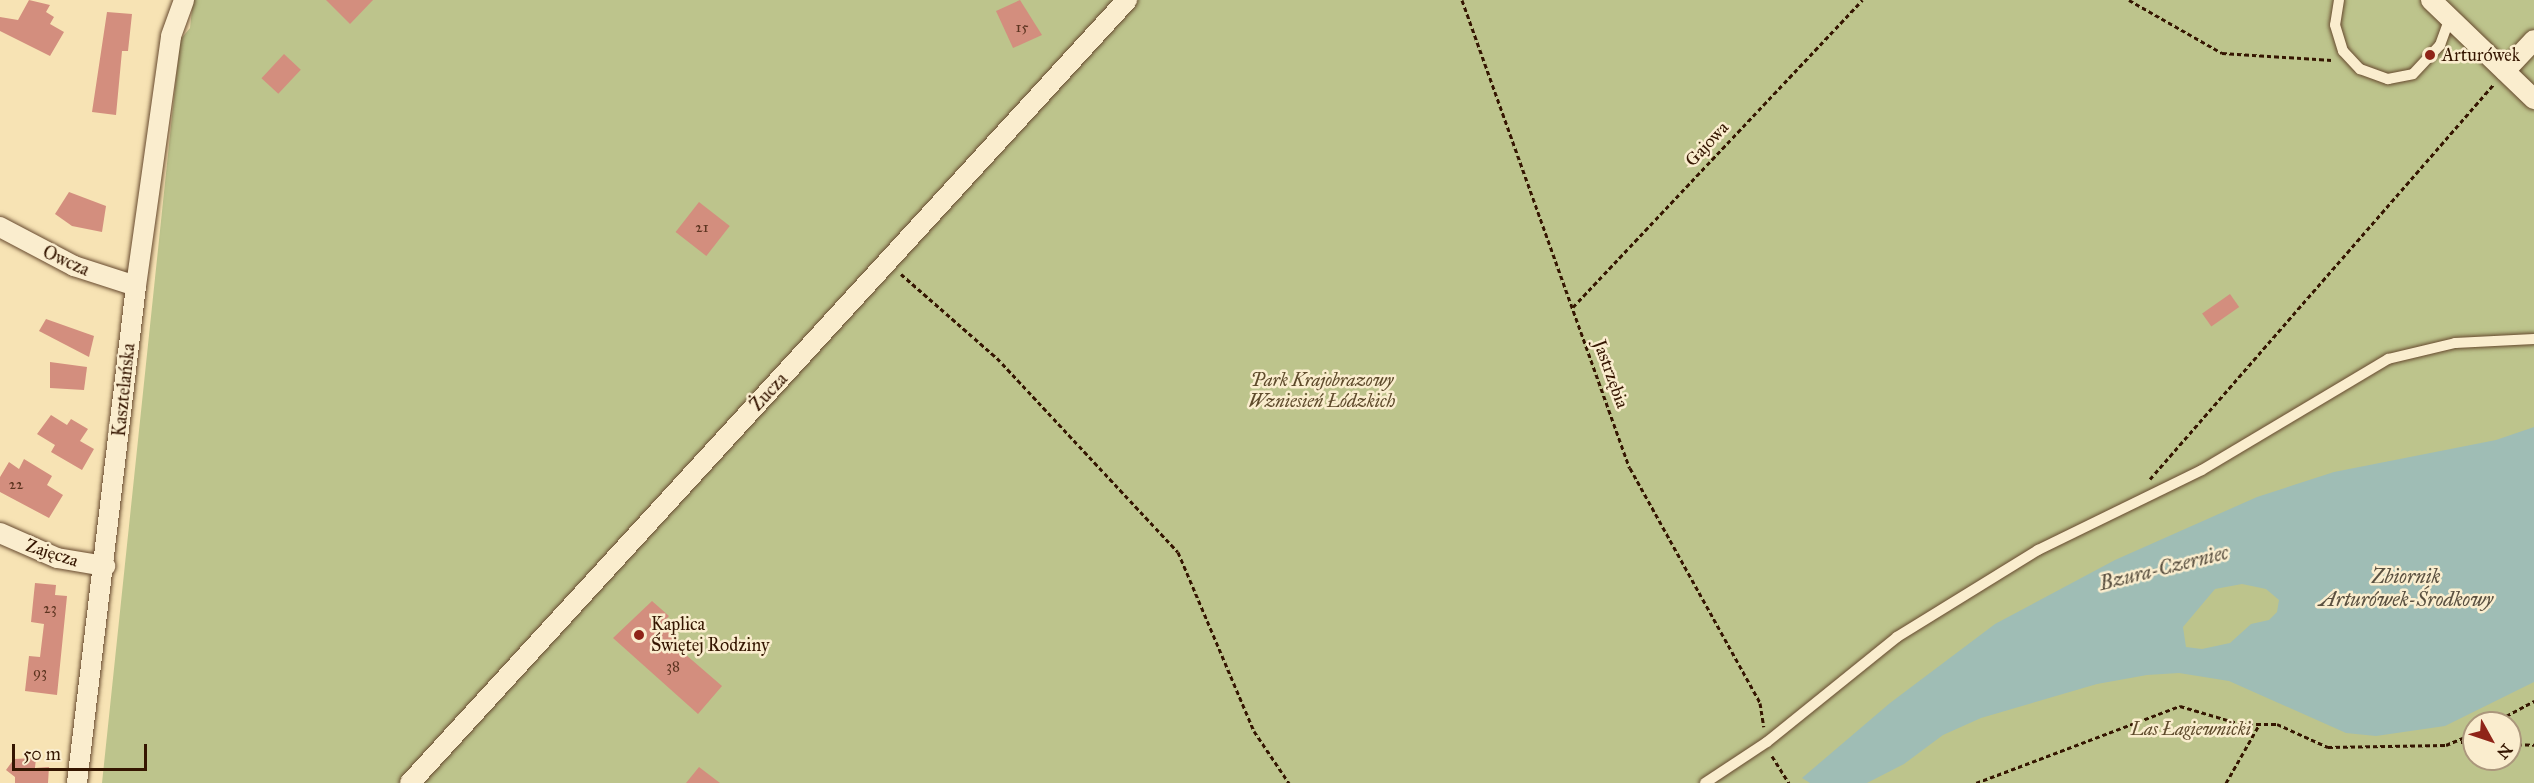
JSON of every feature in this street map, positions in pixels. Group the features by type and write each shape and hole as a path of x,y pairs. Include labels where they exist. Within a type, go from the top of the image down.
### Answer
{"street":[{"name":"Kasztelańska","path":"77,783 105,566 136,286 171,36 184,0"},
{"name":"Żucza","path":"410,783 1127,0"},
{"path":"2431,0 2534,99"},
{"path":"2505,71 2534,40"},
{"name":"Owcza","path":"0,227 74,266 136,286"},
{"name":"Zajęcza","path":"0,533 57,558 105,566"}],"lane":[{"path":"2339,0 2336,33 2353,63 2377,76 2409,76 2440,45 2450,18"},
{"path":"1705,783 1767,742 1897,637 2038,550 2202,470 2388,359 2455,343 2534,339"}],"path":[{"name":"Jastrzębia","path":"1462,0 1630,468 1760,703 1767,742 1775,766 1789,783"},
{"name":"Gajowa","path":"1572,307 1862,0"},
{"path":"2129,0 2222,53 2353,63"},
{"path":"2147,482 2505,71"},
{"path":"888,263 997,358 1178,552 1254,731 1289,783"},
{"path":"2515,711 2534,701"},
{"path":"1976,783 2180,706 2259,725 2277,724 2328,747 2462,742"},
{"path":"2226,783 2259,725"},
{"path":"2458,742 2462,740"}],"green space":[{"name":"Park Krajobrazowy Wzniesień Łódzkich","path":"193,0 2534,0 2534,783 102,783 180,40 190,28"}],"water":[{"name":"Zbiornik Arturówek-Środkowy","path":"2534,427 2534,682 2475,711 2462,711 2462,718 2445,726 2376,736 2346,733 2229,681 2179,673 2147,675 2097,684 1981,718 1943,735 1904,764 1867,783 1810,783 1802,778 1890,703 1995,624 2115,560 2257,497 2334,472 2496,440","holes":["2242,584 2266,589 2279,600 2277,612 2269,620 2251,624 2230,643 2202,649 2186,647 2183,627 2215,589"]}],"building":[{"path":"29,0 50,5 46,12 54,17 50,24 64,32 50,56 0,31 0,17 18,20"},
{"path":"326,0 373,0 350,24"},
{"path":"1020,0 1042,35 1013,48 996,11"},
{"path":"107,12 132,14 128,51 122,51 116,115 92,112"},
{"path":"284,54 301,70 278,94 261,78"},
{"path":"69,192 106,206 102,232 72,226 55,214"},
{"path":"699,202 730,226 706,256 676,232"},
{"path":"2230,294 2239,307 2211,327 2202,314"},
{"path":"46,319 94,336 89,357 39,331"},
{"path":"50,362 87,367 84,390 50,388"},
{"path":"51,415 67,425 71,419 88,429 80,441 94,449 82,470 51,452 55,445 37,434"},
{"path":"24,459 52,476 47,485 63,495 49,518 0,492 0,477 9,462 19,469"},
{"path":"35,583 56,585 55,595 67,596 57,695 25,691 29,656 40,657 44,624 31,622"},
{"path":"652,601 669,616 661,625 682,644 678,648 722,686 698,714 613,638"},
{"path":"36,758 35,768 49,767 48,783 15,783 15,777 6,770 14,759"},
{"path":"699,767 720,783 686,783"}],"place":[{"name":"Arturówek","path":"2430,55"},
{"name":"Kaplica Świętej Rodziny","path":"639,635"}],"water label":[{"name":"Bzura-Czerniec","path":"2164,568"}],"park label":[{"name":"Las Łagiewnicki","path":"2191,729"}]}
